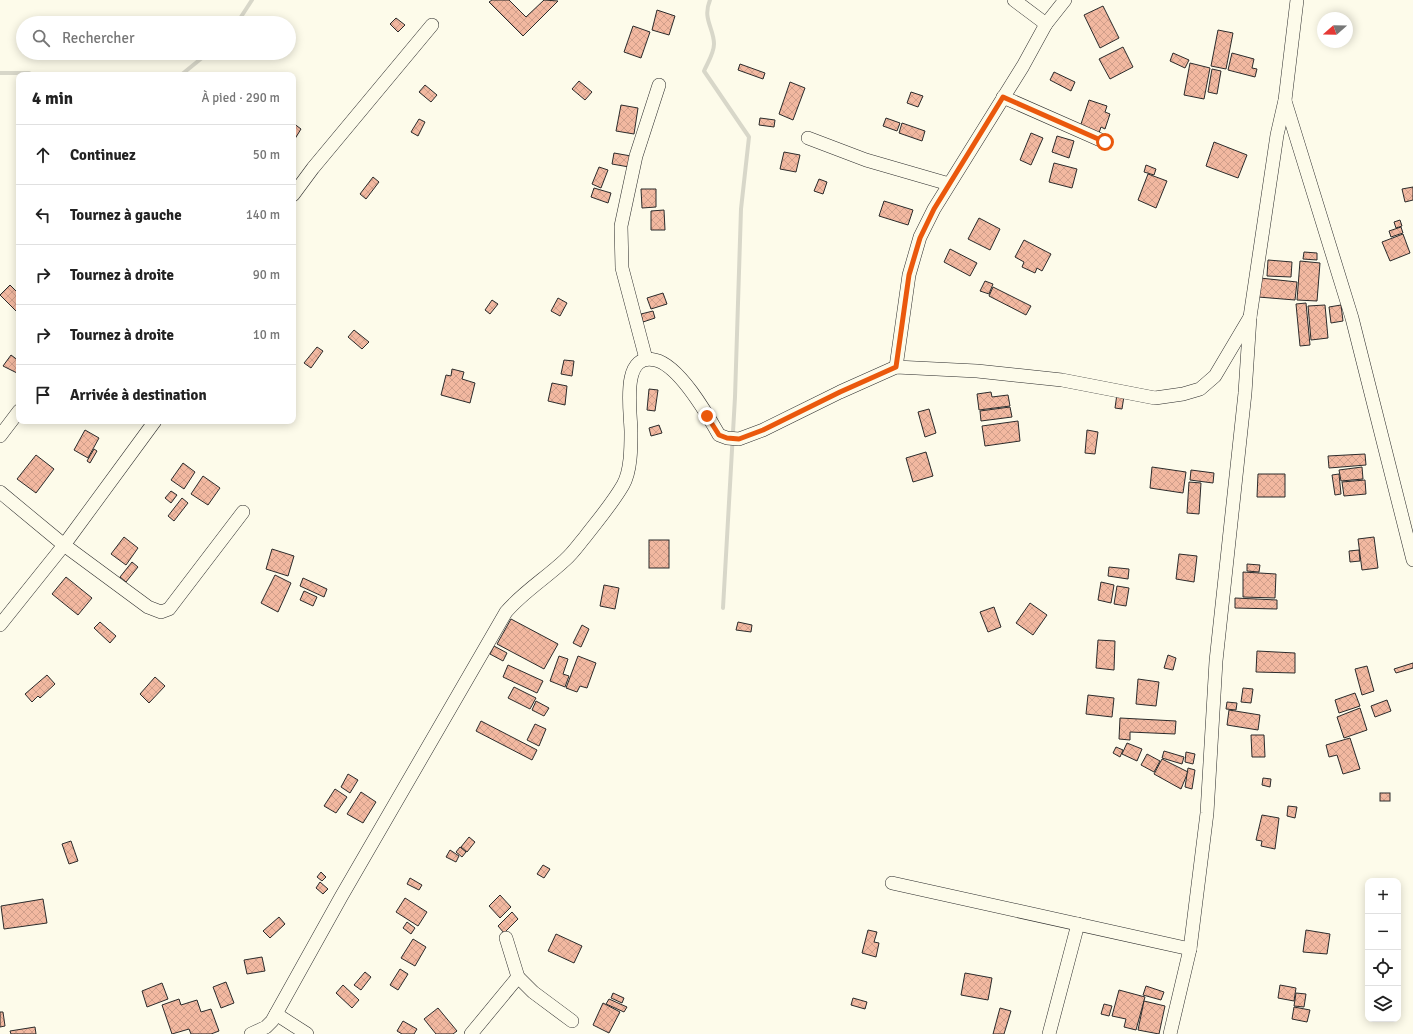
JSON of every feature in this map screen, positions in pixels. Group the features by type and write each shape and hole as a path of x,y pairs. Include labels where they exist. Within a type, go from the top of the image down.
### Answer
{"street":[{"path":"1014,0 1046,24"},
{"path":"896,367 909,275 918,245 934,209 1023,66 1046,24 1065,0"},
{"path":"1170,1034 1190,949 1207,813 1216,660 1245,393 1250,317 1277,135 1284,100 1297,0"},
{"path":"296,192 313,168 432,25"},
{"path":"646,359 622,268 621,226 636,156 660,85"},
{"path":"1003,97 1105,142"},
{"path":"1284,100 1352,318 1413,560"},
{"path":"808,138 866,160 949,184"},
{"path":"646,359 664,364 674,372 719,435 727,438 739,439 763,430 840,392 896,367 977,371 1062,380 1156,398 1200,389 1215,376 1250,317"},
{"path":"251,1034 266,1027 276,1014 341,897 506,612 521,597 567,559 624,484 630,460 630,380 634,368 646,359"},
{"path":"0,436 16,415"},
{"path":"0,625 64,545 153,424"},
{"path":"0,492 64,545 148,607 165,612 243,512"},
{"path":"892,882 1190,949"},
{"path":"1049,1034 1078,924"},
{"path":"506,938 518,977 534,992 572,1021"},
{"path":"471,1034 518,977"},
{"path":"276,1014 307,1034"}],"building":[{"path":"492,0 509,0 526,17 544,0 558,1 523,36 489,2"},
{"path":"1103,6 1119,38 1100,48 1084,15"},
{"path":"657,10 675,16 669,35 652,30"},
{"path":"396,18 405,25 398,32 390,24"},
{"path":"633,26 650,32 641,58 624,52"},
{"path":"1218,30 1233,33 1226,69 1211,66"},
{"path":"1123,47 1133,67 1110,79 1099,59"},
{"path":"1173,53 1189,60 1185,68 1170,61"},
{"path":"1232,53 1254,59 1252,68 1257,69 1255,77 1228,70"},
{"path":"1190,63 1210,68 1204,99 1184,95"},
{"path":"740,64 765,73 763,79 738,70"},
{"path":"1212,69 1221,71 1217,94 1208,92"},
{"path":"1054,72 1075,82 1071,91 1050,80"},
{"path":"579,81 592,92 585,100 572,89"},
{"path":"790,82 805,88 793,120 779,114"},
{"path":"425,85 437,95 431,102 419,92"},
{"path":"911,92 923,96 918,107 907,103"},
{"path":"1089,100 1107,106 1105,112 1110,114 1105,129 1101,127 1099,133 1080,127"},
{"path":"621,105 638,108 634,134 616,131"},
{"path":"760,118 775,120 774,127 759,125"},
{"path":"886,118 900,123 897,131 883,126"},
{"path":"419,119 425,122 418,136 411,132"},
{"path":"902,123 925,131 922,141 899,133"},
{"path":"296,125 301,129 296,137"},
{"path":"1031,133 1043,138 1031,165 1020,160"},
{"path":"1057,136 1074,141 1069,158 1052,152"},
{"path":"1214,142 1247,155 1238,178 1206,166"},
{"path":"784,152 800,155 796,172 780,169"},
{"path":"614,153 631,156 629,167 612,164"},
{"path":"1054,163 1077,169 1072,188 1049,182"},
{"path":"1146,165 1156,169 1154,175 1144,172"},
{"path":"599,167 608,170 601,188 592,184"},
{"path":"1148,174 1167,181 1156,208 1138,200"},
{"path":"373,177 379,182 366,199 360,194"},
{"path":"819,179 827,182 823,194 814,191"},
{"path":"1413,187 1413,200 1405,202 1402,189"},
{"path":"594,188 611,193 608,203 591,197"},
{"path":"641,189 656,189 656,207 642,208"},
{"path":"884,201 913,210 908,225 879,216"},
{"path":"664,210 665,230 651,230 651,211"},
{"path":"979,218 1000,229 990,250 968,239"},
{"path":"1400,220 1402,226 1396,228 1394,222"},
{"path":"1401,227 1403,233 1391,237 1389,231"},
{"path":"1403,234 1410,253 1390,261 1382,242"},
{"path":"1024,240 1051,254 1042,271 1037,268 1035,273 1022,267 1024,262 1015,257"},
{"path":"950,249 977,263 970,276 944,262"},
{"path":"1304,252 1317,253 1317,260 1303,259"},
{"path":"1268,260 1292,262 1291,277 1267,276"},
{"path":"1300,261 1320,263 1317,301 1297,300"},
{"path":"1260,278 1297,282 1295,300 1258,297"},
{"path":"985,281 993,284 989,294 980,291"},
{"path":"10,285 16,291 16,311 0,295"},
{"path":"993,287 1031,306 1026,315 989,296"},
{"path":"663,293 667,304 651,309 647,298"},
{"path":"558,298 567,303 560,316 551,311"},
{"path":"492,300 498,304 490,314 485,310"},
{"path":"1306,303 1310,345 1300,346 1296,304"},
{"path":"1325,305 1328,338 1311,340 1308,306"},
{"path":"1341,305 1343,321 1331,323 1329,307"},
{"path":"653,311 655,318 643,322 641,314"},
{"path":"354,330 369,342 362,349 348,337"},
{"path":"317,347 323,351 311,368 304,363"},
{"path":"11,355 16,359 16,372 3,366"},
{"path":"564,360 574,361 572,376 561,374"},
{"path":"452,369 464,372 462,379 475,383 470,403 441,395 446,375 451,376"},
{"path":"552,383 567,386 565,405 548,401"},
{"path":"649,389 658,390 655,411 647,410"},
{"path":"991,392 992,397 1008,395 1010,406 979,410 977,394"},
{"path":"1117,394 1124,396 1122,409 1115,408"},
{"path":"1010,407 1012,417 981,421 980,411"},
{"path":"929,409 936,433 925,437 918,412"},
{"path":"1018,421 1020,441 985,446 982,426"},
{"path":"659,425 662,433 651,436 649,428"},
{"path":"85,430 99,438 88,458 74,450"},
{"path":"1087,430 1098,432 1095,454 1085,453"},
{"path":"94,449 97,451 90,463 87,461"},
{"path":"926,452 933,476 913,482 906,458"},
{"path":"1365,454 1366,465 1329,468 1328,456"},
{"path":"36,455 54,469 36,493 17,479"},
{"path":"183,463 195,472 184,489 171,480"},
{"path":"1152,467 1186,472 1183,493 1150,488"},
{"path":"1362,467 1363,479 1341,481 1339,470"},
{"path":"1191,470 1214,473 1213,483 1190,480"},
{"path":"1258,474 1285,474 1285,497 1257,497"},
{"path":"1339,474 1341,494 1335,495 1332,475"},
{"path":"203,476 220,488 208,505 191,494"},
{"path":"1365,480 1366,494 1344,496 1342,482"},
{"path":"1189,482 1201,483 1199,514 1187,513"},
{"path":"171,491 177,495 171,503 165,498"},
{"path":"182,498 188,503 174,521 168,516"},
{"path":"124,537 138,548 126,565 111,554"},
{"path":"1374,537 1378,568 1362,570 1358,539"},
{"path":"649,540 669,540 669,568 649,568"},
{"path":"272,549 294,556 288,576 266,569"},
{"path":"1359,550 1360,561 1350,562 1349,551"},
{"path":"1179,554 1197,556 1194,582 1176,579"},
{"path":"132,562 138,567 126,582 120,577"},
{"path":"1247,564 1260,565 1259,572 1247,571"},
{"path":"1109,567 1129,569 1128,579 1108,576"},
{"path":"1243,572 1276,574 1275,598 1243,597"},
{"path":"275,575 291,583 278,612 261,603"},
{"path":"66,577 92,598 78,615 52,594"},
{"path":"303,578 327,589 324,597 300,586"},
{"path":"1101,582 1114,585 1111,603 1098,600"},
{"path":"604,585 619,588 615,609 600,606"},
{"path":"1117,586 1129,588 1126,606 1114,604"},
{"path":"304,591 317,597 313,606 300,600"},
{"path":"1235,598 1277,600 1277,609 1235,608"},
{"path":"1030,603 1047,615 1033,635 1016,623"},
{"path":"994,607 1001,627 988,632 980,612"},
{"path":"511,619 558,644 544,669 497,644"},
{"path":"100,622 116,636 110,643 94,628"},
{"path":"738,622 752,625 751,632 736,630"},
{"path":"582,625 589,629 581,647 573,643"},
{"path":"1098,640 1115,641 1114,670 1096,668"},
{"path":"494,646 507,653 503,661 490,654"},
{"path":"1257,651 1295,653 1295,673 1256,672"},
{"path":"1168,655 1176,658 1173,670 1164,668"},
{"path":"559,656 568,659 563,674 569,676 565,687 550,681"},
{"path":"578,656 596,663 587,688 580,686 577,692 566,688"},
{"path":"1413,663 1413,668 1396,673 1394,669"},
{"path":"508,665 543,681 537,693 503,677"},
{"path":"1367,666 1374,691 1362,695 1355,669"},
{"path":"47,675 55,684 40,698 38,696 32,702 25,694"},
{"path":"155,677 165,686 149,703 140,694"},
{"path":"1138,679 1159,682 1156,706 1136,704"},
{"path":"514,687 536,698 530,709 508,698"},
{"path":"1243,688 1253,689 1251,703 1241,702"},
{"path":"1355,693 1360,706 1339,713 1335,700"},
{"path":"1088,695 1114,698 1112,717 1086,714"},
{"path":"1387,700 1391,711 1375,717 1371,706"},
{"path":"536,701 549,708 544,716 532,710"},
{"path":"1227,702 1237,703 1236,710 1226,709"},
{"path":"1360,708 1367,730 1344,738 1337,717"},
{"path":"1229,710 1260,715 1258,730 1227,725"},
{"path":"1120,718 1176,721 1175,734 1130,732 1130,740 1119,739"},
{"path":"481,721 537,750 532,760 476,731"},
{"path":"535,724 546,729 539,746 527,740"},
{"path":"1251,735 1264,735 1265,757 1252,757"},
{"path":"1350,738 1360,769 1343,774 1337,755 1329,757 1326,745"},
{"path":"1127,743 1142,749 1137,761 1122,754"},
{"path":"1116,747 1123,750 1120,757 1113,753"},
{"path":"1164,751 1184,757 1182,764 1162,758"},
{"path":"1186,752 1195,754 1193,764 1185,762"},
{"path":"1147,754 1160,761 1154,772 1141,765"},
{"path":"1162,759 1188,772 1181,789 1154,774"},
{"path":"1188,768 1195,770 1192,789 1185,787"},
{"path":"348,774 358,780 350,793 341,787"},
{"path":"1263,778 1271,779 1270,787 1262,785"},
{"path":"335,789 347,797 336,813 324,806"},
{"path":"361,792 376,802 363,823 347,814"},
{"path":"1380,793 1390,793 1390,801 1380,801"},
{"path":"1288,806 1297,807 1295,818 1287,816"},
{"path":"1262,815 1279,818 1275,849 1261,846 1262,841 1256,840"},
{"path":"469,837 475,842 467,852 461,847"},
{"path":"71,841 78,861 69,864 62,844"},
{"path":"460,847 466,852 462,857 456,852"},
{"path":"450,850 459,856 456,862 446,857"},
{"path":"543,865 550,869 544,878 537,874"},
{"path":"321,872 326,877 322,881 317,877"},
{"path":"410,878 422,885 419,890 407,884"},
{"path":"320,882 328,889 323,894 316,888"},
{"path":"500,895 511,907 500,918 489,906"},
{"path":"405,898 427,912 418,926 396,912"},
{"path":"43,899 47,923 4,929 1,906"},
{"path":"512,912 518,919 504,933 498,926"},
{"path":"279,917 285,924 270,938 263,931"},
{"path":"407,922 415,928 411,934 403,928"},
{"path":"868,930 877,932 874,942 879,943 876,957 862,953"},
{"path":"1306,930 1330,934 1327,954 1303,952"},
{"path":"556,934 582,946 574,963 548,951"},
{"path":"413,939 426,947 415,966 401,958"},
{"path":"262,957 265,971 247,974 244,960"},
{"path":"400,969 408,974 398,990 390,985"},
{"path":"365,972 371,977 361,990 354,985"},
{"path":"965,973 992,978 988,1000 961,995"},
{"path":"226,982 234,1003 221,1008 213,987"},
{"path":"162,983 168,999 147,1007 142,991"},
{"path":"343,985 359,1000 352,1008 336,993"},
{"path":"1280,985 1296,988 1294,1001 1278,998"},
{"path":"1146,986 1164,992 1161,1000 1143,995"},
{"path":"1119,990 1145,997 1136,1030 1124,1027 1126,1019 1112,1016"},
{"path":"613,993 624,998 622,1003 611,998"},
{"path":"1296,993 1306,994 1304,1007 1294,1006"},
{"path":"853,998 867,1002 865,1009 851,1005"},
{"path":"179,999 181,1005 197,1000 201,1012 211,1009 219,1031 211,1034 191,1034 189,1029 172,1034 162,1005"},
{"path":"609,999 627,1007 624,1012 606,1004"},
{"path":"1144,1001 1165,1006 1159,1034 1138,1030"},
{"path":"603,1003 620,1012 609,1033 593,1025"},
{"path":"1104,1004 1112,1006 1109,1016 1101,1014"},
{"path":"1294,1007 1310,1010 1307,1022 1292,1019"},
{"path":"438,1008 457,1031 453,1034 436,1034 424,1019"},
{"path":"1000,1008 1011,1011 1004,1034 993,1034"},
{"path":"0,1012 3,1012 5,1026 0,1027"},
{"path":"403,1021 417,1029 414,1034 402,1034 397,1031"},
{"path":"35,1027 36,1034 11,1034 10,1031"}],"waterway":[{"path":"242,16 252,0"},
{"path":"710,0 707,13 714,38 714,47 704,71 749,137 741,209 735,397 723,608"},
{"path":"185,72 199,60"},
{"path":"0,73 16,73"}],"route":[{"path":"707,416 719,435 727,438 739,439 763,430 840,392 896,367 909,275 920,238 934,209 1003,97 1105,142"}]}
